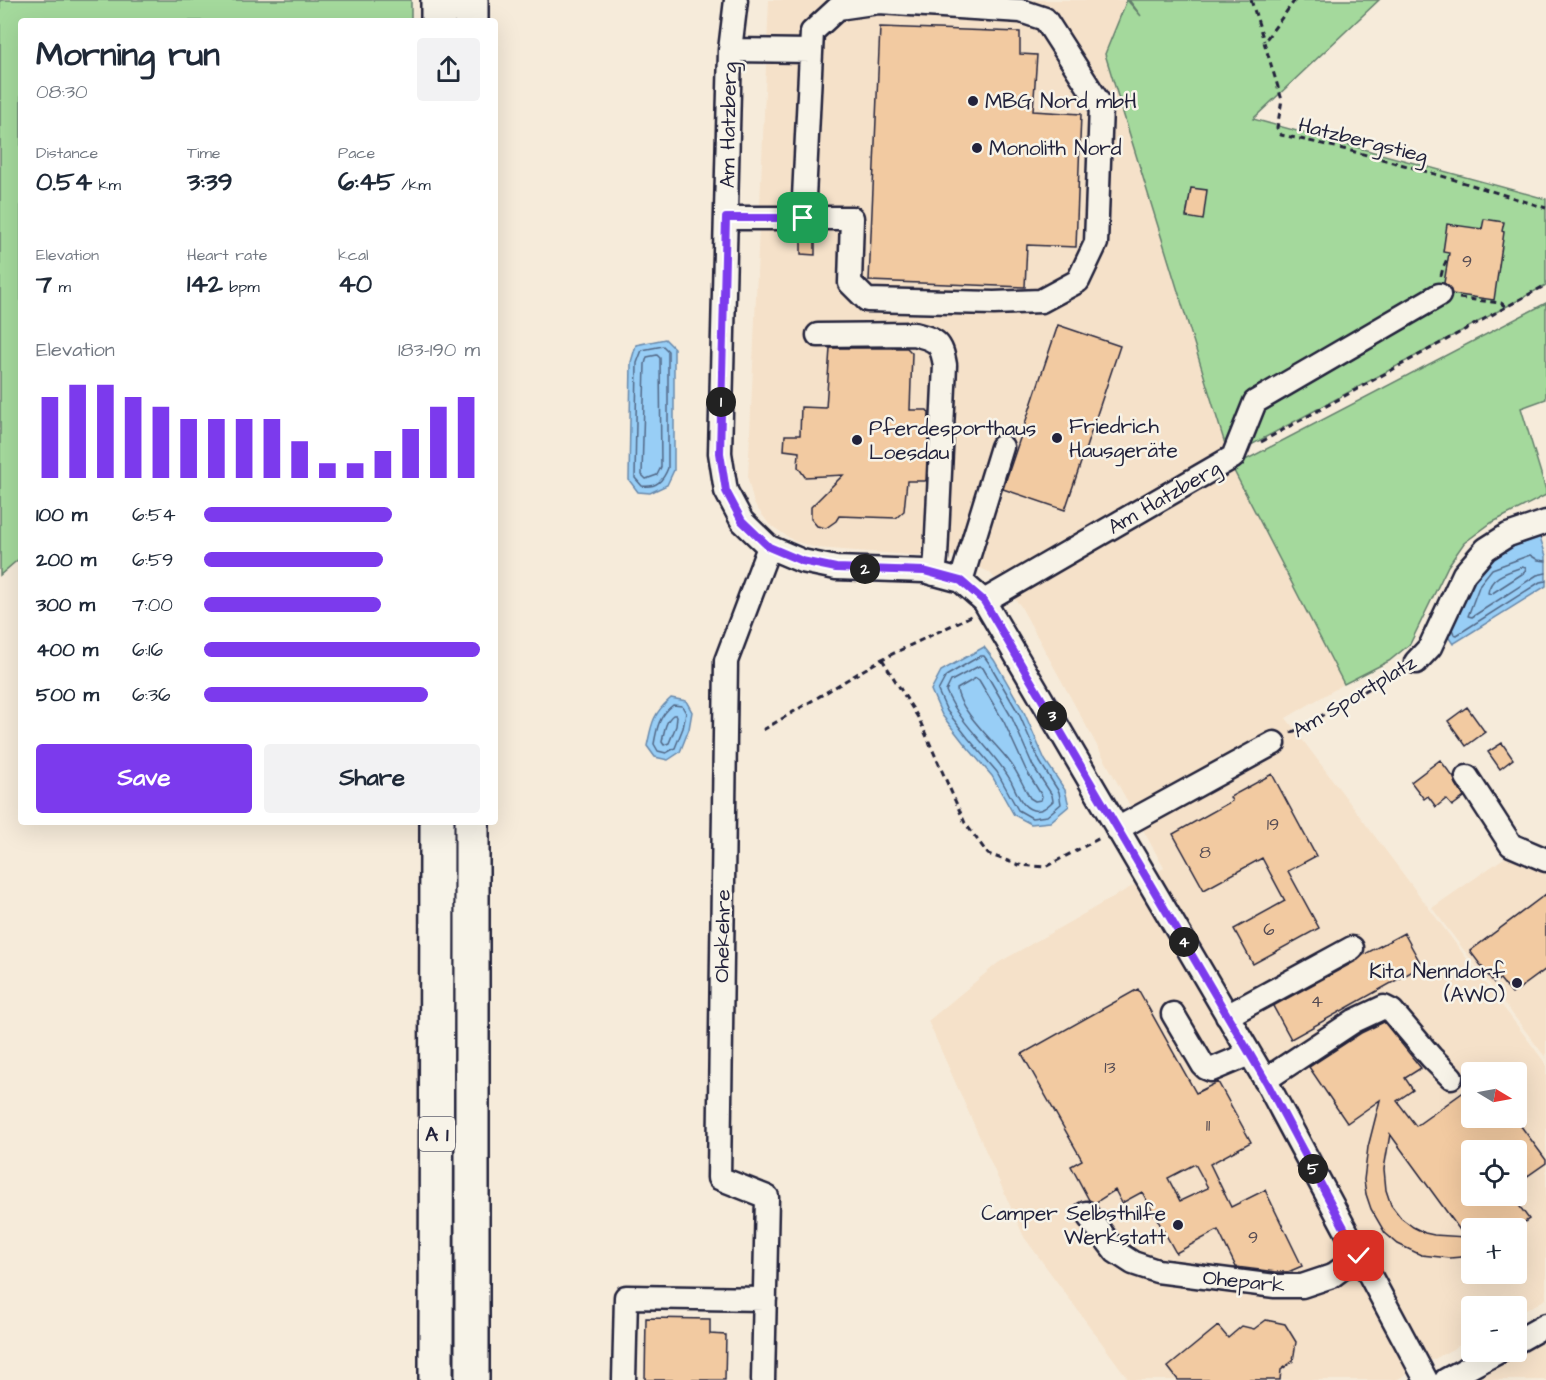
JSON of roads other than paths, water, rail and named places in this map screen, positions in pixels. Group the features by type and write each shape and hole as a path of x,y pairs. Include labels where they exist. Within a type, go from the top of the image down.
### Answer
{"highway":[{"path":"438,0 438,18"},
{"path":"471,0 471,18"},
{"name":"A 1","path":"436,1380 437,825"},
{"name":"A 1","path":"472,825 472,1380"}],"street":[{"name":"Am Hatzberg","path":"736,0 730,50 720,453 726,491 742,521 769,547 802,561 836,568 924,571 961,581 984,601 1117,829"},
{"path":"726,218 803,218 852,218 850,283 867,300 994,303 1041,301 1078,281 1096,243 1101,106 1045,18 1021,11 879,2 838,8 812,32 803,218"},
{"path":"730,50 811,51"},
{"name":"Am Hatzberg","path":"984,601 1233,457 1255,402 1439,295"},
{"path":"818,335 914,334 935,341 943,351 945,366 934,574"},
{"path":"961,581 1002,447"},
{"name":"Am Sportplatz","path":"1416,662 1430,647 1464,574 1486,549 1508,535 1546,522"},
{"name":"Ohekehre","path":"765,1299 767,1197 719,1178 726,661 769,547"},
{"name":"Am Sportplatz","path":"1117,829 1274,743"},
{"path":"1467,777 1511,845 1546,860"},
{"path":"1117,829 1264,1080 1426,1380"},
{"path":"1227,1016 1352,948"},
{"path":"1264,1080 1354,1021 1384,1006 1392,1011 1435,1062 1451,1077"},
{"path":"1173,1014 1206,1068 1211,1070 1249,1054"},
{"name":"Ohepark","path":"1086,1213 1116,1252 1133,1263 1157,1271 1275,1286 1302,1286 1332,1276 1359,1256"},
{"path":"624,1380 626,1297 765,1299 763,1380"},
{"path":"1527,1336 1546,1326"},
{"path":"1446,1380 1479,1362"}],"water":[{"path":"665,339 674,348 674,470 667,485 650,493 638,492 629,480 631,362 636,345"},
{"path":"1540,537 1546,556 1546,586 1453,644 1445,632 1484,557"},
{"path":"984,647 1024,712 1045,760 1065,790 1069,806 1050,822 1031,824 1014,815 992,776 942,715 931,690 941,671"},
{"path":"671,698 686,701 692,712 689,729 680,752 668,760 655,757 647,746 654,720 660,709"}],"place":[{"name":"MBG Nord mbH","path":"973,101"},
{"name":"Monolith Nord","path":"977,148"},
{"name":"Friedrich Hausgeräte","path":"1057,438"},
{"name":"Pferdesporthaus Loesdau","path":"857,440"},
{"name":"Kita Nenndorf (AWO)","path":"1517,983"},
{"name":"Camper Selbsthilfe Werkstatt","path":"1178,1225"}]}
